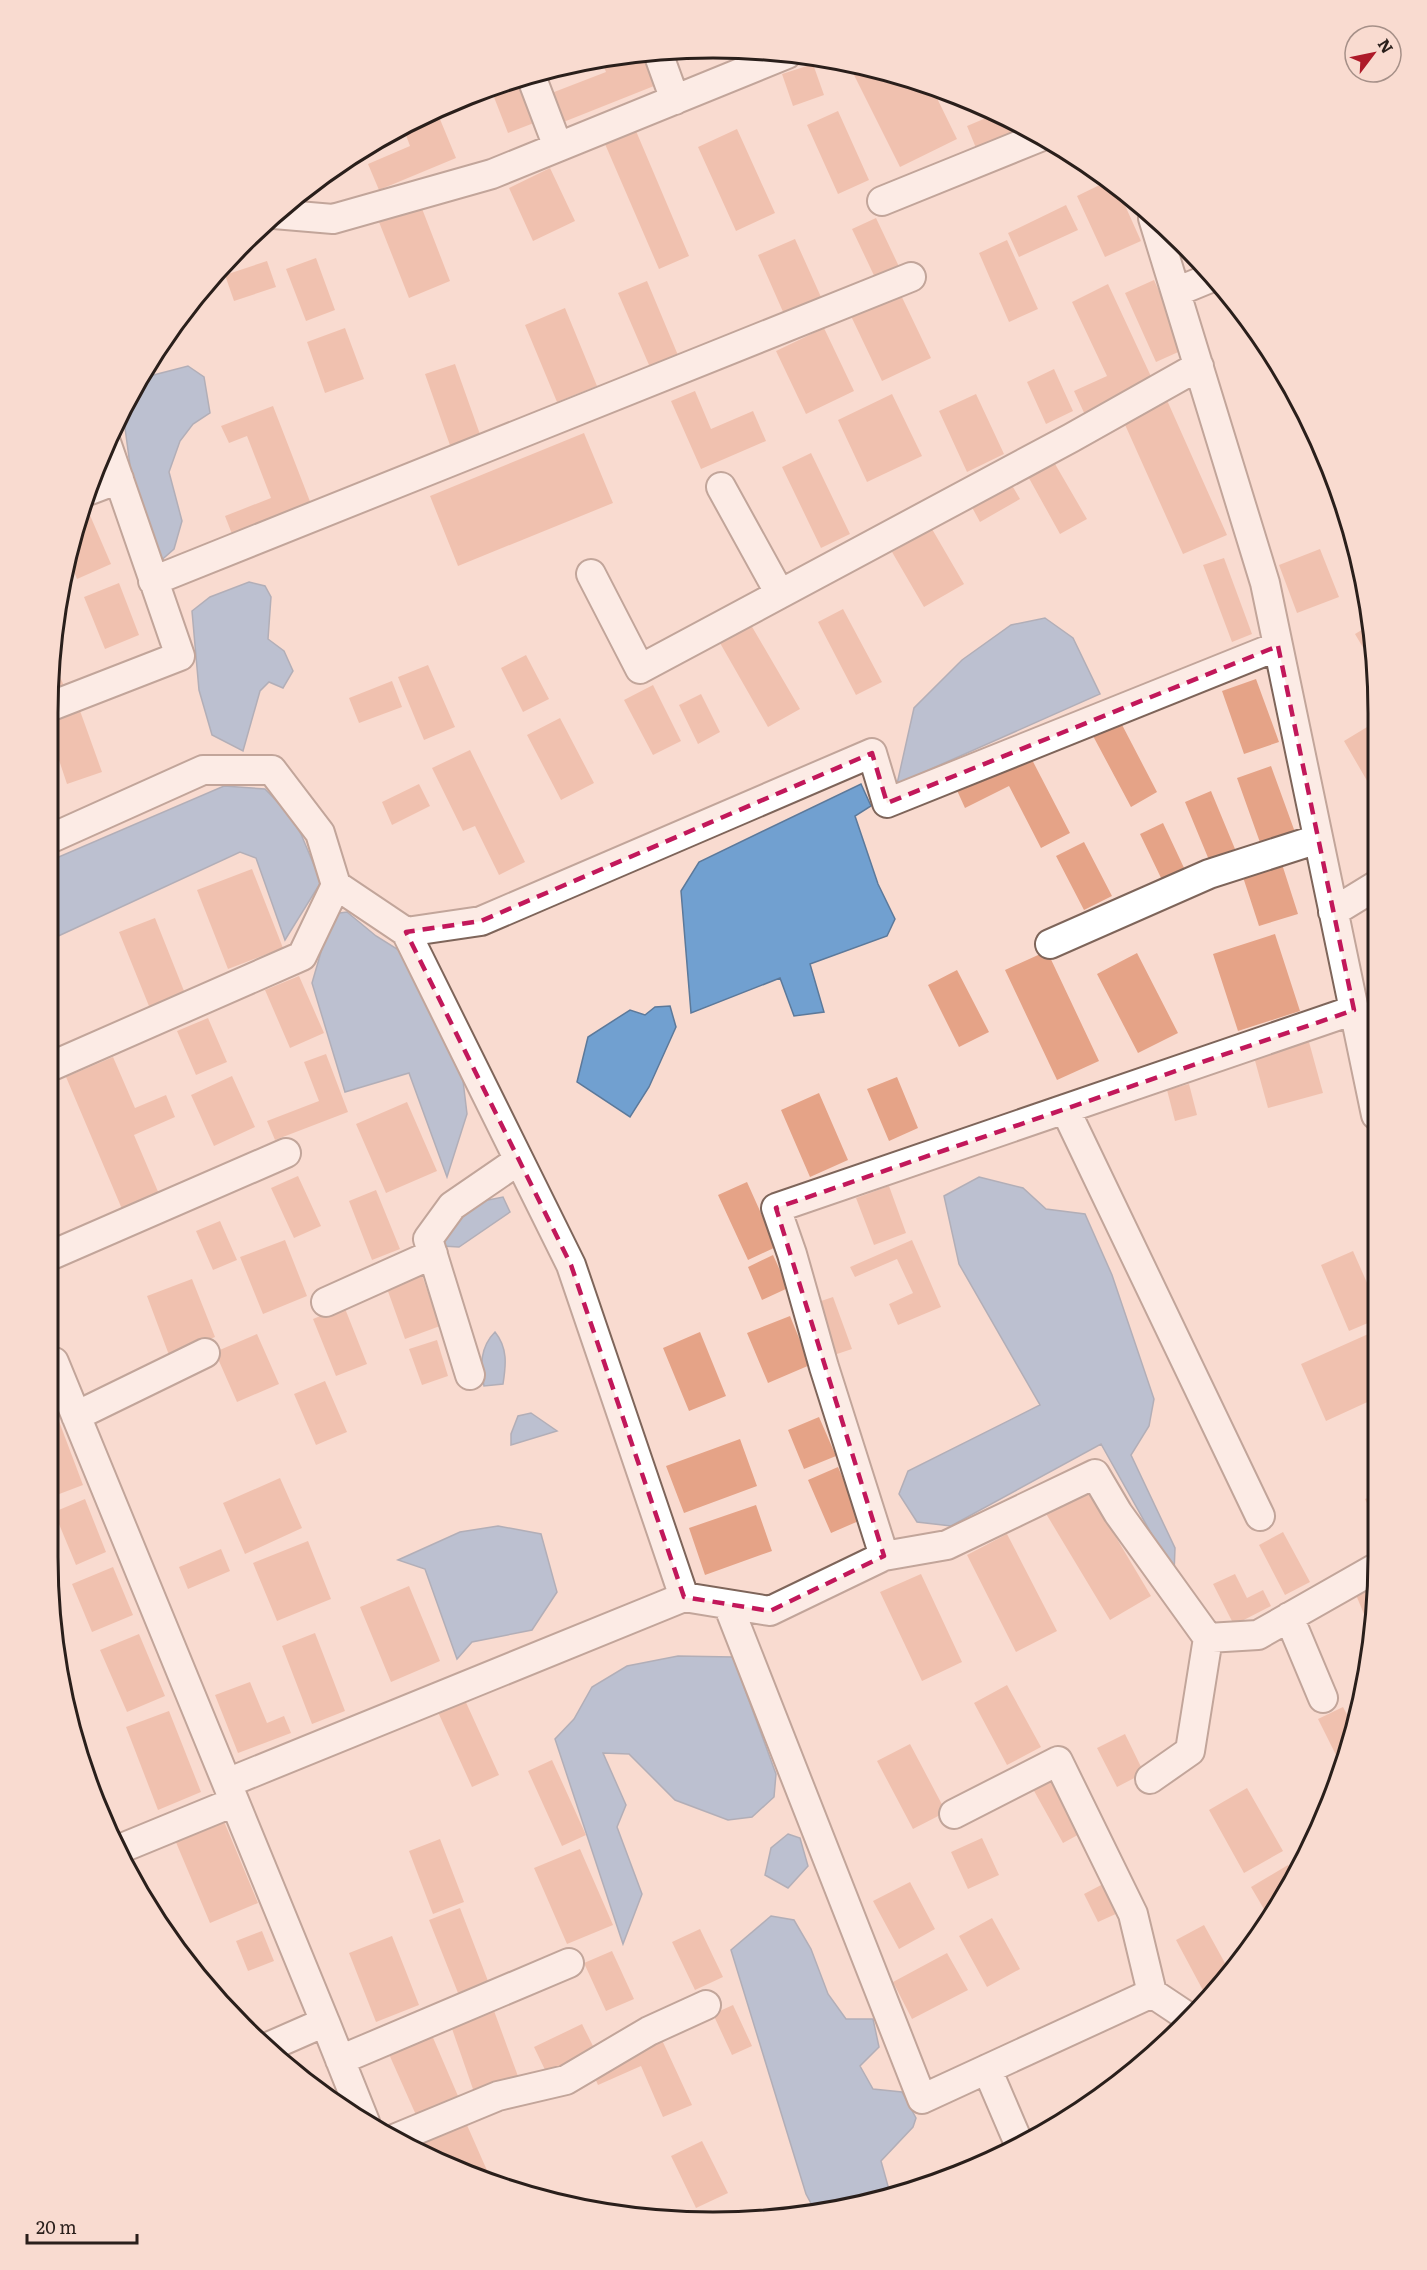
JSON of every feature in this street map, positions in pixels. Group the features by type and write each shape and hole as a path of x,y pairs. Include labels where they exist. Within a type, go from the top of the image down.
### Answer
{"street":[{"path":"661,61 675,100"},
{"path":"289,215 333,219 492,174 769,61"},
{"path":"534,84 558,147"},
{"path":"882,201 1031,141"},
{"path":"1157,232 1265,583 1368,1077"},
{"path":"153,581 911,277"},
{"path":"1176,292 1204,280"},
{"path":"591,574 640,669 1071,438 1199,366"},
{"path":"58,703 180,656 111,456"},
{"path":"99,487 119,479"},
{"path":"721,487 780,594"},
{"path":"406,932 481,921 872,753 887,802 1278,646"},
{"path":"58,835 203,770 272,770 321,833 336,885 406,932 571,1265 684,1598"},
{"path":"1050,944 1209,874 1318,839"},
{"path":"58,1063 302,956 336,885"},
{"path":"1333,912 1368,891"},
{"path":"884,1556 776,1208 1354,1010"},
{"path":"1065,1109 1260,1516"},
{"path":"58,1252 286,1153"},
{"path":"470,1375 428,1239 452,1206 519,1160"},
{"path":"326,1302 433,1254"},
{"path":"76,1416 206,1353"},
{"path":"58,1377 76,1416 359,2107"},
{"path":"126,1846 230,1792 684,1598 770,1611 884,1556 947,1545 1095,1474 1118,1513 1208,1638 1190,1751 1150,1779"},
{"path":"1208,1638 1258,1635 1368,1573"},
{"path":"728,1605 922,2099 1152,1993"},
{"path":"1289,1617 1323,1698"},
{"path":"954,1814 1058,1761 1133,1914 1152,1993 1183,2014"},
{"path":"340,2060 568,1964"},
{"path":"405,2134 498,2096 566,2080 649,2031 706,2005"},
{"path":"276,2044 325,2022"},
{"path":"987,2068 1016,2137"}],"highlighted area":[{"path":"1278,646 1354,1010 776,1208 884,1556 770,1611 684,1597 571,1265 406,932 481,921 872,753 887,803"}],"water":[{"path":"188,366 204,377 210,413 193,424 180,441 169,472 182,521 174,549 157,564 133,487 125,428 153,375"},
{"path":"249,582 265,586 271,597 268,639 284,651 293,671 283,688 269,682 260,691 243,751 212,735 199,690 192,611 210,597"},
{"path":"1045,618 1073,638 1100,694 897,784 914,708 962,660 1011,625"},
{"path":"861,784 871,806 855,816 878,884 895,919 887,936 810,964 824,1012 794,1016 780,978 691,1013 681,891 699,862"},
{"path":"224,786 265,789 290,815 301,834 321,882 285,940 256,858 240,852 58,936 58,857"},
{"path":"347,912 376,936 405,954 423,999 461,1064 467,1114 447,1177 409,1073 345,1092 312,983 332,914"},
{"path":"670,1006 676,1027 649,1087 630,1117 577,1082 588,1037 630,1010 645,1015 655,1007"},
{"path":"979,1177 1023,1188 1046,1209 1085,1214 1112,1275 1154,1399 1149,1426 1131,1455 1175,1548 1174,1574 1101,1444 951,1526 917,1522 899,1494 908,1471 1040,1405 959,1264 944,1196"},
{"path":"503,1197 510,1212 459,1247 442,1246 440,1236 478,1202"},
{"path":"495,1332 504,1350 503,1384 484,1386 482,1357 486,1344"},
{"path":"531,1413 557,1431 511,1445 511,1434 518,1416"},
{"path":"498,1526 541,1534 557,1592 532,1630 472,1642 457,1659 425,1569 398,1560 460,1532"},
{"path":"678,1656 733,1657 776,1774 774,1797 752,1817 728,1820 675,1800 629,1754 603,1753 626,1805 617,1827 642,1894 623,1944 555,1739 574,1719 592,1687 627,1666"},
{"path":"788,1834 800,1838 808,1866 788,1888 765,1875 771,1848"},
{"path":"771,1916 794,1920 811,1949 828,1994 846,2019 873,2019 879,2047 860,2066 873,2089 902,2092 916,2118 913,2127 881,2161 888,2187 811,2204 806,2194 731,1950"}],"building":[{"path":"645,62 654,86 561,123 549,94 606,72 604,68"},
{"path":"808,66 814,66 824,95 793,106 782,74"},
{"path":"853,74 937,98 957,139 900,167"},
{"path":"525,86 539,121 508,133 494,96"},
{"path":"838,111 869,180 838,194 807,125"},
{"path":"986,118 1015,132 976,148 967,126"},
{"path":"440,119 456,158 379,190 368,164 410,146 406,135"},
{"path":"737,129 775,213 736,231 698,147"},
{"path":"636,131 689,256 659,269 605,144"},
{"path":"550,168 575,221 533,241 509,188"},
{"path":"1100,185 1125,204 1141,241 1105,257 1077,196"},
{"path":"1066,205 1078,230 1019,257 1008,233"},
{"path":"421,206 450,281 409,298 379,222"},
{"path":"876,218 903,275 879,286 852,229"},
{"path":"795,239 821,297 784,314 758,255"},
{"path":"1007,240 1038,309 1009,322 979,253"},
{"path":"316,258 335,310 306,321 286,269"},
{"path":"267,261 276,287 234,301 226,277 228,274"},
{"path":"1154,280 1185,349 1156,362 1125,293"},
{"path":"647,281 680,360 652,372 618,293"},
{"path":"1108,284 1155,385 1086,417 1074,391 1107,376 1072,302"},
{"path":"899,291 931,358 882,381 850,314"},
{"path":"565,308 597,386 557,402 525,325"},
{"path":"345,328 364,379 325,393 307,342"},
{"path":"824,328 854,391 806,414 776,351"},
{"path":"455,364 482,440 452,451 425,374"},
{"path":"1054,369 1073,411 1046,424 1027,382"},
{"path":"695,391 711,429 753,411 766,441 701,469 671,401"},
{"path":"892,394 922,456 867,482 838,420"},
{"path":"976,394 1004,454 967,472 939,411"},
{"path":"1166,398 1227,535 1183,554 1122,418"},
{"path":"273,406 311,504 232,534 225,516 271,498 247,436 229,443 221,426"},
{"path":"584,433 613,503 458,566 430,496"},
{"path":"811,453 850,534 821,548 782,467"},
{"path":"1051,457 1087,519 1060,534 1025,471"},
{"path":"1007,477 1020,499 980,522 968,500"},
{"path":"90,514 111,564 77,579 74,572"},
{"path":"932,529 964,584 924,607 892,552"},
{"path":"1320,549 1339,597 1297,613 1279,565"},
{"path":"1224,558 1252,634 1232,642 1203,565"},
{"path":"119,583 139,635 105,649 84,597"},
{"path":"843,609 882,682 856,695 818,622"},
{"path":"751,625 800,709 768,727 720,643"},
{"path":"1363,629 1365,651 1355,634"},
{"path":"526,655 549,699 523,712 501,668"},
{"path":"428,665 455,727 424,740 398,677"},
{"path":"60,676 64,686 59,688"},
{"path":"1256,679 1279,742 1244,754 1222,691"},
{"path":"392,681 402,707 359,723 349,698"},
{"path":"653,685 681,741 653,755 624,700"},
{"path":"701,694 720,732 698,744 679,705"},
{"path":"79,708 102,772 67,784 58,757 58,715"},
{"path":"560,718 594,783 561,800 527,735"},
{"path":"1119,719 1157,792 1131,807 1092,734"},
{"path":"1368,726 1368,782 1344,741"},
{"path":"470,750 525,862 499,875 475,826 463,831 432,768"},
{"path":"1027,750 1070,833 1041,848 1009,786 965,808 955,786"},
{"path":"1271,766 1296,835 1262,848 1237,778"},
{"path":"419,784 430,806 392,825 382,802"},
{"path":"1211,791 1235,849 1209,860 1185,802"},
{"path":"1163,823 1185,870 1162,880 1140,834"},
{"path":"1084,842 1112,896 1084,910 1056,856"},
{"path":"1281,861 1298,914 1259,926 1242,874"},
{"path":"252,869 283,948 228,969 197,890"},
{"path":"155,918 188,1001 153,1016 119,932"},
{"path":"1275,934 1300,1011 1238,1031 1213,954"},
{"path":"1047,951 1099,1061 1057,1080 1005,970"},
{"path":"1137,953 1178,1033 1138,1053 1097,974"},
{"path":"957,970 989,1032 959,1047 928,985"},
{"path":"299,976 324,1033 290,1048 265,990"},
{"path":"208,1018 227,1062 196,1075 177,1031"},
{"path":"1309,1042 1323,1093 1268,1108 1254,1057"},
{"path":"326,1054 348,1112 275,1140 267,1121 319,1101 304,1062"},
{"path":"113,1057 135,1108 166,1095 175,1117 134,1135 159,1194 122,1209 66,1077"},
{"path":"232,1076 255,1127 214,1146 191,1095"},
{"path":"897,1077 918,1128 889,1141 867,1089"},
{"path":"1189,1084 1197,1115 1175,1121 1167,1090"},
{"path":"819,1093 848,1160 810,1177 781,1110"},
{"path":"407,1102 437,1171 386,1193 356,1124"},
{"path":"298,1176 321,1226 294,1238 271,1188"},
{"path":"747,1182 776,1247 748,1260 718,1195"},
{"path":"889,1186 906,1233 874,1245 856,1198"},
{"path":"376,1190 400,1249 372,1260 349,1201"},
{"path":"220,1221 237,1260 213,1270 196,1231"},
{"path":"285,1240 307,1296 263,1314 240,1257"},
{"path":"912,1240 941,1307 898,1325 889,1304 913,1293 897,1259 855,1277 850,1267"},
{"path":"1353,1251 1368,1285 1368,1323 1349,1331 1321,1265"},
{"path":"773,1255 788,1288 762,1300 748,1267"},
{"path":"420,1270 440,1326 405,1339 385,1283"},
{"path":"192,1279 215,1337 169,1355 147,1296"},
{"path":"833,1297 852,1349 831,1356 812,1304"},
{"path":"344,1306 367,1364 336,1376 313,1319"},
{"path":"790,1316 810,1365 768,1383 747,1333"},
{"path":"700,1332 726,1396 689,1411 663,1348"},
{"path":"257,1334 279,1384 237,1402 215,1352"},
{"path":"1368,1334 1368,1402 1326,1421 1301,1364"},
{"path":"437,1340 448,1376 422,1385 409,1349"},
{"path":"325,1381 347,1432 316,1445 294,1394"},
{"path":"819,1417 836,1456 804,1469 788,1430"},
{"path":"58,1419 83,1485 58,1494"},
{"path":"740,1439 757,1486 684,1513 666,1466"},
{"path":"838,1467 861,1520 831,1533 808,1480"},
{"path":"280,1478 302,1528 245,1554 223,1503"},
{"path":"1086,1487 1151,1596 1110,1620 1045,1512"},
{"path":"85,1499 106,1552 76,1565 58,1522 58,1510"},
{"path":"756,1505 772,1551 705,1575 689,1528"},
{"path":"1283,1532 1310,1582 1285,1595 1259,1545"},
{"path":"1007,1534 1057,1631 1016,1652 967,1555"},
{"path":"308,1541 331,1599 277,1621 253,1563"},
{"path":"221,1549 230,1571 188,1589 179,1567"},
{"path":"113,1567 133,1615 92,1632 72,1584"},
{"path":"921,1574 962,1662 922,1681 880,1592"},
{"path":"1235,1574 1247,1598 1263,1590 1271,1606 1234,1625 1213,1584"},
{"path":"1367,1585 1365,1617 1354,1590"},
{"path":"409,1586 440,1661 391,1682 360,1607"},
{"path":"315,1633 345,1711 312,1724 282,1646"},
{"path":"139,1634 165,1696 127,1712 100,1650"},
{"path":"250,1682 267,1723 284,1716 291,1733 238,1753 215,1695"},
{"path":"1007,1685 1041,1747 1007,1765 974,1703"},
{"path":"464,1698 499,1775 472,1787 437,1710"},
{"path":"1343,1707 1348,1717 1337,1757 1318,1719"},
{"path":"169,1711 201,1792 158,1810 126,1727"},
{"path":"1125,1734 1144,1773 1117,1787 1097,1748"},
{"path":"910,1744 946,1812 913,1829 877,1761"},
{"path":"552,1760 586,1835 562,1846 528,1771"},
{"path":"1055,1777 1085,1831 1063,1843 1033,1789"},
{"path":"1247,1788 1283,1851 1244,1873 1209,1810"},
{"path":"223,1819 258,1903 210,1923 175,1840"},
{"path":"982,1838 999,1875 968,1889 951,1852"},
{"path":"440,1839 464,1902 433,1914 409,1851"},
{"path":"580,1849 613,1925 567,1944 534,1868"},
{"path":"1288,1865 1290,1867 1264,1910 1251,1887"},
{"path":"910,1882 935,1929 899,1949 873,1901"},
{"path":"1103,1884 1118,1913 1098,1922 1084,1894"},
{"path":"460,1908 488,1981 458,1993 429,1920"},
{"path":"992,1918 1020,1969 987,1987 959,1936"},
{"path":"1204,1925 1226,1964 1203,1991 1176,1940"},
{"path":"700,1929 723,1977 695,1990 672,1942"},
{"path":"262,1931 274,1961 248,1971 236,1941"},
{"path":"392,1936 419,2005 376,2022 349,1953"},
{"path":"612,1951 634,1999 606,2011 584,1963"},
{"path":"947,1953 968,1990 912,2019 893,1982"},
{"path":"733,2005 752,2046 732,2055 713,2014"},
{"path":"493,2008 519,2079 475,2095 450,2023"},
{"path":"582,2024 596,2052 547,2074 534,2047"},
{"path":"431,2033 458,2096 416,2115 388,2052"},
{"path":"662,2040 692,2105 663,2117 641,2066 598,2085 592,2071"},
{"path":"463,2116 487,2171 463,2162 417,2140"},
{"path":"702,2141 728,2193 696,2208 671,2156"}]}
